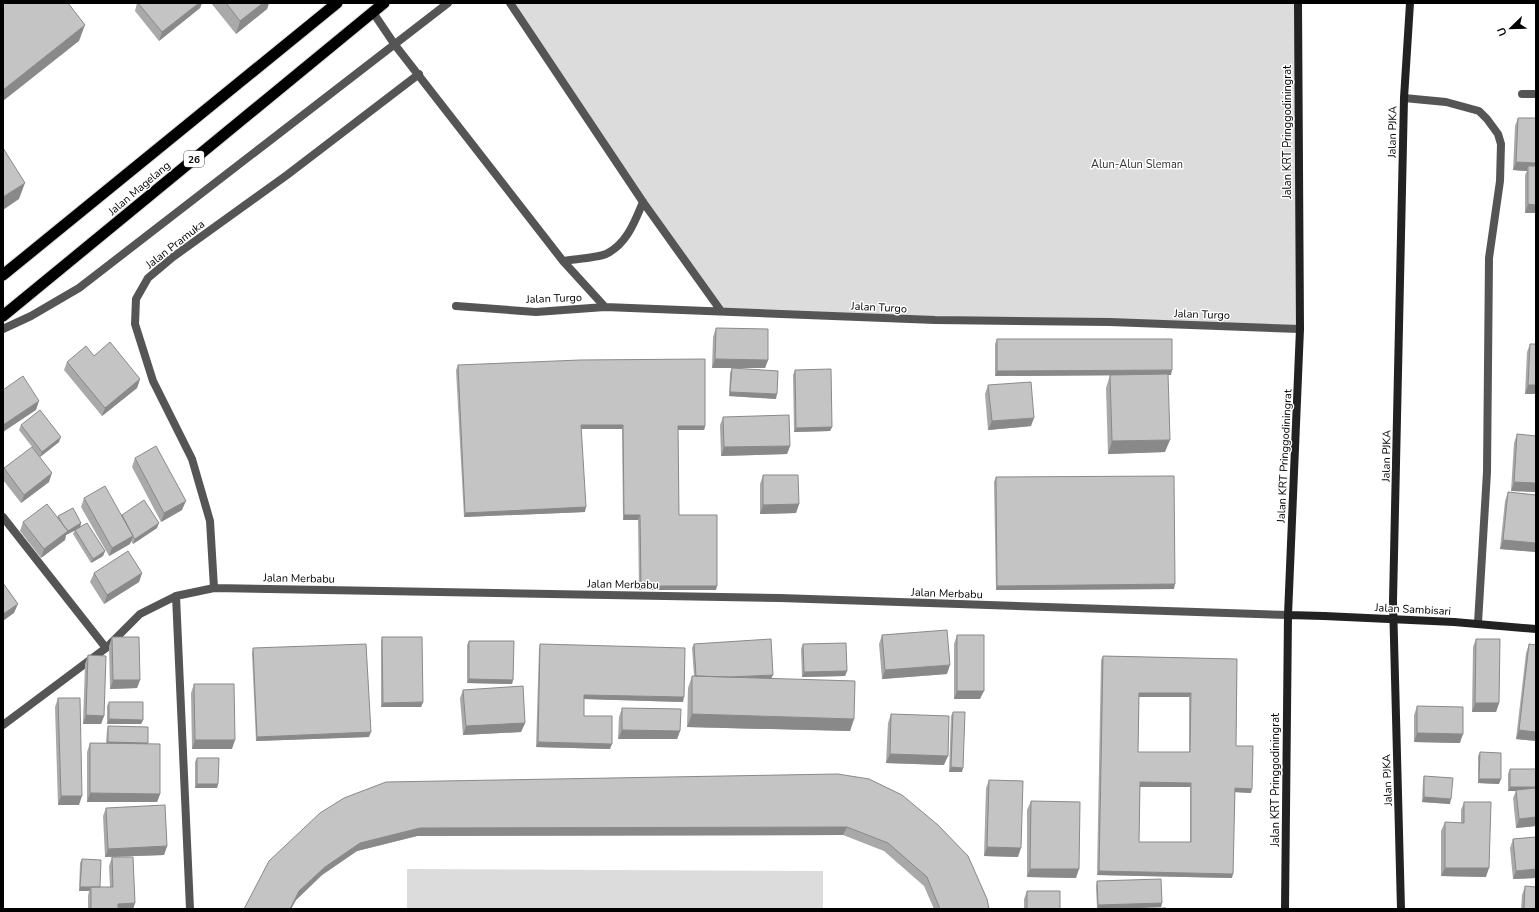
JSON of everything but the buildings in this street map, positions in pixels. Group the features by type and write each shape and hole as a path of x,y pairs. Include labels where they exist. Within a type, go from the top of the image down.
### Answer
{"highway":[{"name":"Jalan Magelang","path":"3,275 337,3"},
{"name":"Jalan Magelang","path":"3,316 384,3"}],"main road":[{"name":"Jalan KRT Pringgodiningrat","path":"1285,909 1288,614 1300,329 1298,3"},
{"name":"Jalan PJKA","path":"1401,909 1393,601 1404,98 1410,3"},
{"name":"Jalan Sambisari","path":"1288,614 1478,623 1536,629"}],"street":[{"path":"3,329 32,316 79,288 396,45 448,3"},
{"path":"510,3 643,202 721,311"},
{"path":"372,12 563,261 605,307"},
{"name":"Jalan Pramuka","path":"214,588 210,521 192,459 153,381 135,324 136,299 148,278 173,257 287,175 419,74"},
{"path":"1522,94 1536,94"},
{"path":"1404,98 1446,102 1479,112 1487,119 1498,134 1501,144 1500,181 1489,258 1487,472 1478,623"},
{"path":"563,261 606,254 624,240 643,202"},
{"name":"Jalan Turgo","path":"456,306 536,312 605,307 935,320 1110,322 1300,329"},
{"path":"3,517 106,648"},
{"name":"Jalan Merbabu","path":"3,725 106,648 140,614 176,596 214,588 748,598 1288,614"},
{"path":"176,596 190,909"}],"green space":[{"name":"Alun-Alun Sleman","path":"510,3 1300,3 1300,329 721,311"},
{"path":"407,869 823,871 823,909 407,909"}]}
